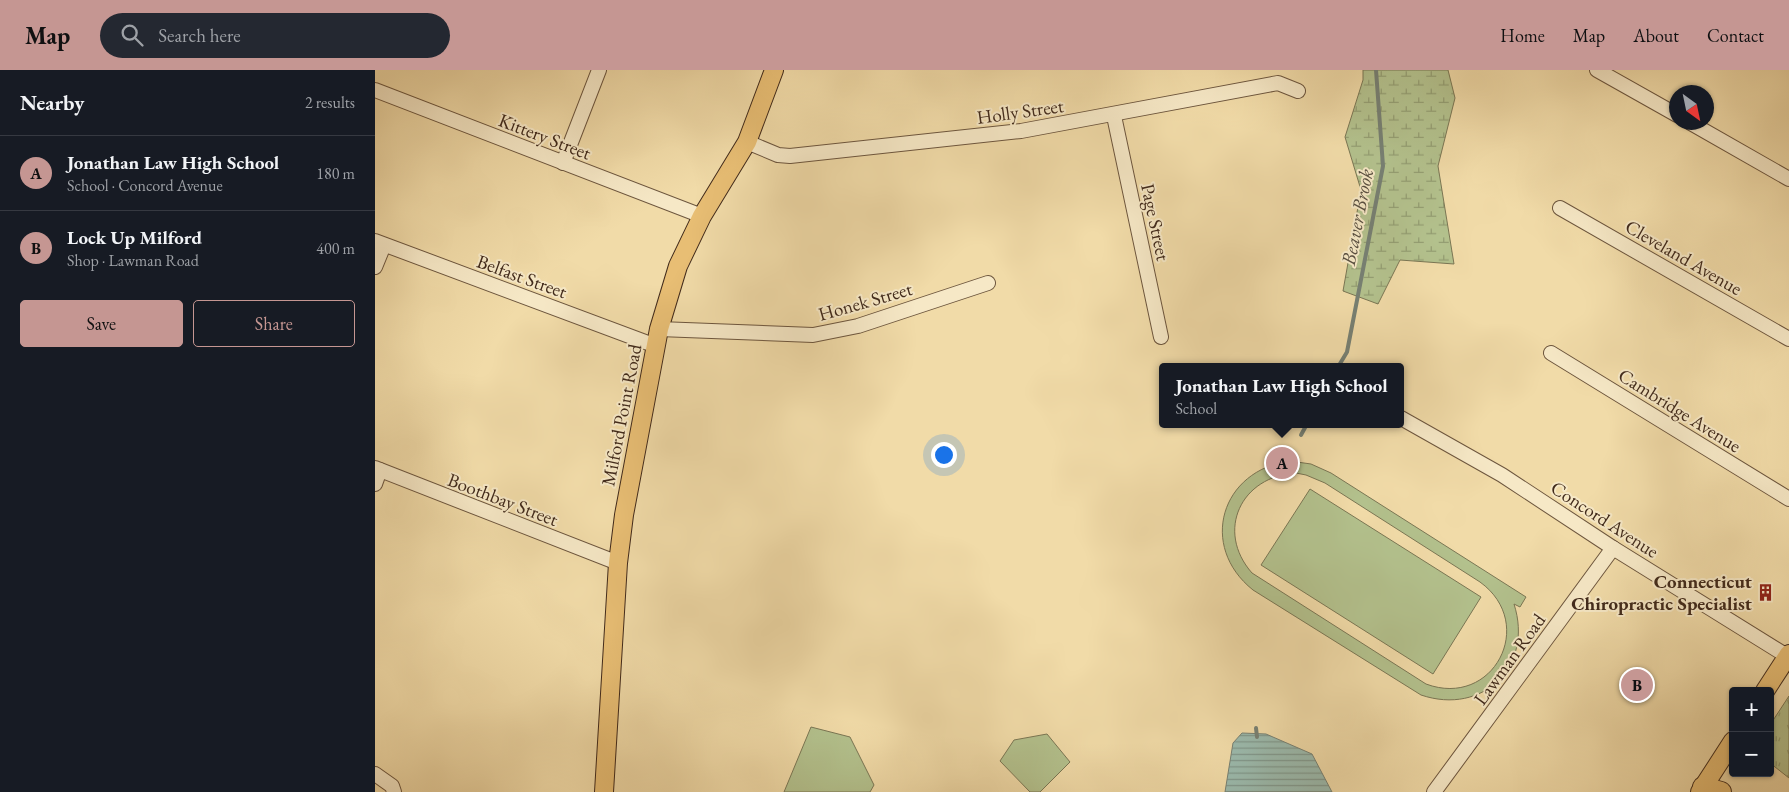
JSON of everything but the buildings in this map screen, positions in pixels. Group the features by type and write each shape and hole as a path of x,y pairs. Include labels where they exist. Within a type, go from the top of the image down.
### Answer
{"main road":[{"name":"Milford Point Road","path":"603,792 618,563 624,515 658,338 678,266 702,216 747,142 774,70"},
{"path":"1768,687 1788,655"},
{"path":"1707,791 1729,749"}],"street":[{"path":"563,163 599,70"},
{"path":"1597,70 1669,110"},
{"name":"Holly Street","path":"747,142 778,155 790,156 1021,131 1113,116 1278,84 1298,91"},
{"name":"Kittery Street","path":"375,90 702,216"},
{"name":"Page Street","path":"1113,116 1161,337"},
{"path":"1703,130 1789,179"},
{"name":"Cleveland Avenue","path":"1560,208 1789,339"},
{"path":"375,267 379,243"},
{"name":"Belfast Street","path":"379,243 658,338"},
{"name":"Honek Street","path":"658,338 813,335 857,326 988,283"},
{"name":"Cambridge Avenue","path":"1551,353 1789,499"},
{"name":"Concord Avenue","path":"1404,420 1502,475 1613,548 1788,655"},
{"path":"375,484 378,469"},
{"name":"Boothbay Street","path":"378,469 618,563"},
{"name":"Lawman Road","path":"1433,792 1467,749 1613,548"},
{"path":"375,774 397,790"}],"green space":[{"path":"1363,70 1448,70 1455,98 1438,166 1454,264 1400,260 1378,304 1343,291 1361,190 1345,137 1363,80"},
{"path":"1290,461 1311,464 1331,473 1526,597 1520,607 1514,604 1518,627 1517,647 1510,666 1498,681 1483,692 1465,698 1444,700 1421,695 1253,590 1236,572 1226,553 1222,532 1225,512 1233,494 1247,479 1266,467","holes":["1296,473 1325,483 1480,582 1497,599 1505,619 1506,639 1500,658 1488,674 1471,685 1450,689 1426,684 1252,573 1241,557 1236,540 1235,524 1239,508 1248,495 1261,484 1277,476"]},
{"path":"1310,489 1481,597 1433,674 1261,565"},
{"path":"1789,696 1789,778 1774,766 1774,719"},
{"path":"811,727 850,737 874,785 870,792 784,792"},
{"path":"1047,734 1070,762 1040,792 1030,792 1000,761 1014,740"}],"shaded area":[{"path":"1242,733 1266,734 1312,754 1332,792 1225,792 1233,743"}],"waterway":[{"name":"Beaver Brook","path":"1340,363 1347,352 1383,166 1376,70"},
{"name":"Beaver Brook","path":"1301,435 1305,428"},
{"name":"Beaver Brook","path":"1256,728 1257,737"}],"place":[{"name":"Jonathan Law High School","path":"1282,463"},
{"name":"Connecticut Chiropractic Specialist","path":"1766,592"},
{"name":"Lock Up Milford","path":"1637,685"}]}
